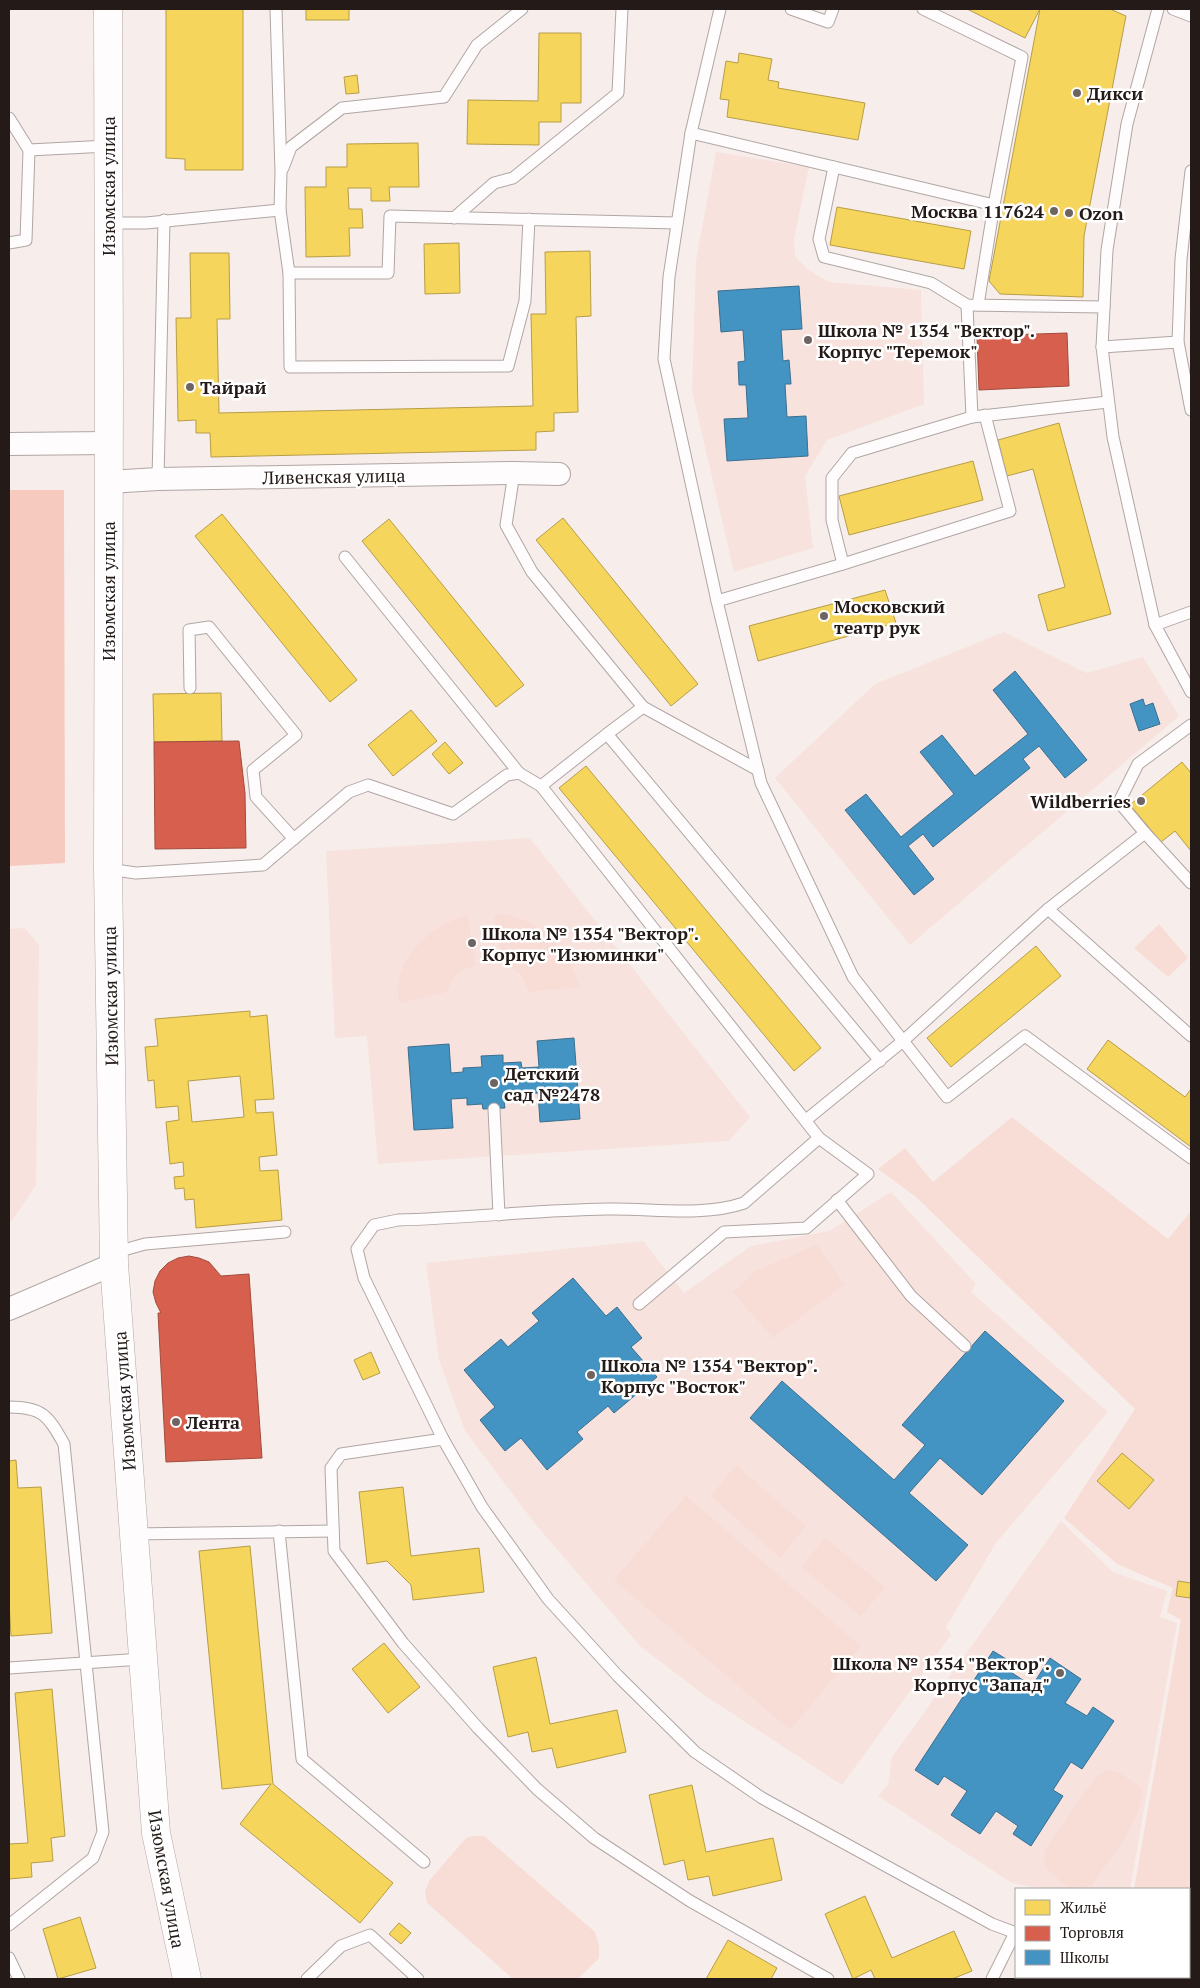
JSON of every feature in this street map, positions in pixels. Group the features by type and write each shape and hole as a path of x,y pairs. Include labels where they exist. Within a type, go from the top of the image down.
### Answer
{"street":[{"name":"Изюмская улица","path":"108,9 108,868 114,1258 156,1833 183,1977"},
{"path":"9,444 108,443"},
{"name":"Ливенская улица","path":"108,482 158,479 514,473 559,474"},
{"path":"9,1309 114,1258"}],"lane":[{"path":"276,9 281,172 280,210 289,273 290,368 508,366 525,301 528,219"},
{"path":"281,172 292,146 342,108 444,97 476,45 522,9"},
{"path":"454,218 494,183 513,178 618,93 622,9"},
{"path":"720,9 691,133 669,277 664,359 717,601 761,782 853,977 947,1097 1025,1036 1191,1158"},
{"path":"791,9 828,22 833,9"},
{"path":"923,9 1022,57 994,205 978,305"},
{"path":"1158,9 1127,124 1106,250 1102,347 1113,437 1155,624 1191,692"},
{"path":"1173,9 1191,16"},
{"path":"9,118 28,150 26,240 9,243"},
{"path":"691,133 994,205"},
{"path":"28,150 108,146"},
{"path":"834,167 819,239 824,257 931,283 966,305 1104,307"},
{"path":"1191,171 1181,259 1178,342 1191,410"},
{"path":"108,223 146,223 280,210"},
{"path":"289,273 388,273 390,216 677,223"},
{"path":"158,479 164,220"},
{"path":"966,305 972,417"},
{"path":"1102,347 1178,342"},
{"path":"843,564 832,520 832,478 852,453 972,417 1108,402"},
{"path":"717,601 843,564 1010,511 986,415"},
{"path":"514,473 506,525 532,572 643,707 758,770"},
{"path":"345,557 519,773 541,786 819,1138 868,1174 806,1228 724,1232 639,1304"},
{"path":"1155,624 1191,612"},
{"path":"190,688 189,630 210,626 296,734 253,770 256,797 294,838"},
{"path":"541,786 643,707"},
{"path":"1191,725 1138,764 1119,802 1191,883"},
{"path":"607,734 880,1061"},
{"path":"108,868 136,873 263,865 349,792 368,785 453,814 507,775 519,773"},
{"path":"806,1120 903,1041 1048,909 1145,833"},
{"path":"1048,909 1191,1036"},
{"path":"494,1109 499,1215"},
{"path":"819,1138 744,1202 732,1207 706,1210 608,1209 398,1220 374,1225 357,1249 364,1278 443,1439 482,1507 548,1599 618,1676 696,1752 762,1798 992,1924 1015,1933 992,1979"},
{"path":"837,1200 911,1296 966,1346"},
{"path":"114,1258 145,1244 285,1232"},
{"path":"9,1408 28,1408 49,1419 64,1444 102,1832 93,1858 9,1925"},
{"path":"443,1439 341,1454 331,1468 334,1551 386,1622 478,1728 537,1790 594,1838 690,1901 828,1979"},
{"path":"279,1531 302,1759 424,1862"},
{"path":"133,1534 333,1531"},
{"path":"9,1668 142,1659"},
{"path":"307,1979 341,1946 370,1935 418,1979"},
{"path":"9,1958 19,1979"}],"shaded area":[{"name":"Школа № 1354 \"Вектор\". Корпус \"Теремок\"","path":"716,152 809,167 794,239 795,256 807,269 829,282 921,290 924,404 827,440 805,476 813,548 734,572 692,391 696,261"},
{"path":"9,490 64,490 65,863 9,866"},
{"path":"1004,632 1087,673 1143,657 1179,716 910,945 775,778 875,684"},
{"name":"Школа № 1354 \"Вектор\". Корпус \"Изюминки\"","path":"530,838 750,1117 729,1141 378,1164 367,1036 335,1038 326,851"},
{"path":"503,914 517,917 530,923 552,939 569,960 579,987 529,992 520,974 502,964 494,916"},
{"path":"468,915 475,965 457,974 447,992 400,1003 398,988 401,973 407,959 416,947 441,926 454,919"},
{"path":"1159,924 1188,958 1168,977 1134,948"},
{"path":"25,928 39,945 36,1185 12,1221 9,1222 9,929"},
{"path":"1012,1117 1168,1239 1191,1211 1191,1979 1116,1979 1190,1978 1190,1888 1134,1888 1181,1620 1167,1612 1173,1588 1117,1564 1064,1518 1135,1409 916,1197 878,1169 905,1148 933,1182"},
{"path":"891,1192 976,1284 971,1292 1108,1412 996,1543 946,1627 951,1635 842,1785 707,1697 641,1647 536,1525 465,1431 439,1360 426,1263 643,1241 684,1293 751,1246 829,1231"},
{"path":"817,1245 845,1284 773,1338 733,1292 755,1271"},
{"path":"736,1465 806,1526 780,1558 711,1496"},
{"path":"686,1496 861,1646 790,1730 614,1580"},
{"name":"Школа № 1354 \"Вектор\". Корпус \"Запад\"","path":"1061,1521 1113,1572 1167,1591 1160,1617 1177,1623 1130,1888 1038,1888 1012,1883 878,1796 888,1785 892,1757"},
{"path":"825,1538 885,1587 861,1616 801,1567"},
{"path":"1108,1770 1120,1773 1143,1789 1141,1802 1131,1827 1091,1886 1070,1888 1048,1871 1043,1861 1046,1848 1096,1777"},
{"path":"484,1836 595,1932 599,1945 599,1958 578,1979 513,1979 427,1903 425,1891 429,1881 466,1838"}],"building: Жильё":[{"path":"166,9 243,9 243,170 185,170 185,159 166,158"},
{"path":"306,9 349,9 349,20 306,20"},
{"path":"967,9 1040,9 1025,38"},
{"path":"1040,9 1110,9 1126,16 1084,236 1083,297 1000,294 989,281"},
{"path":"539,33 581,33 581,103 561,103 561,122 539,122 539,145 467,144 468,100 538,101"},
{"path":"739,53 772,59 768,80 779,82 778,88 865,103 858,140 727,117 729,100 720,99 726,61 738,63"},
{"path":"357,75 359,93 346,94 344,77"},
{"path":"418,143 419,187 389,187 390,201 371,201 371,188 348,188 349,209 362,209 363,228 349,228 350,256 306,257 305,187 326,187 326,167 347,167 347,144"},
{"path":"837,207 971,231 964,269 830,245"},
{"path":"459,243 460,293 425,294 424,244"},
{"path":"590,251 591,316 576,317 578,412 554,413 554,431 536,432 536,450 211,457 210,433 196,433 196,420 178,421 176,318 191,318 190,253 229,253 230,319 217,319 219,413 533,406 531,314 546,314 545,252"},
{"path":"1059,423 1111,614 1048,631 1038,595 1065,587 1033,469 1007,476 998,440"},
{"path":"973,461 983,500 849,535 839,496"},
{"path":"222,514 357,680 330,702 195,536"},
{"path":"563,518 698,684 671,706 536,540"},
{"path":"389,519 524,685 496,707 362,541"},
{"path":"885,590 896,623 758,661 749,626"},
{"path":"221,693 222,741 154,742 153,694"},
{"path":"411,710 437,741 393,776 368,745"},
{"path":"445,742 463,763 449,774 432,754"},
{"path":"1182,762 1191,773 1191,851 1175,831 1161,842 1130,805"},
{"path":"586,766 821,1048 794,1071 559,788"},
{"path":"1036,946 1061,976 951,1067 927,1038"},
{"path":"250,1011 250,1017 267,1015 274,1099 255,1100 256,1113 273,1112 277,1155 259,1157 260,1171 278,1170 282,1220 196,1228 194,1199 185,1200 184,1188 175,1189 174,1177 184,1176 183,1162 170,1164 166,1122 179,1120 178,1106 156,1108 154,1080 148,1081 145,1047 158,1046 155,1019","holes":["240,1076 244,1117 192,1122 188,1081"]},
{"path":"1108,1040 1185,1097 1191,1089 1191,1147 1087,1069"},
{"path":"371,1352 380,1373 363,1380 354,1360"},
{"path":"1122,1453 1154,1480 1129,1509 1097,1481"},
{"path":"16,1460 18,1488 41,1487 52,1633 11,1636 9,1603 9,1461"},
{"path":"403,1487 411,1556 479,1548 484,1592 413,1600 411,1585 387,1561 367,1564 359,1492"},
{"path":"250,1546 273,1784 393,1883 360,1923 240,1824 271,1784 222,1789 199,1551"},
{"path":"1178,1581 1191,1583 1190,1598 1176,1596"},
{"path":"384,1643 420,1687 388,1713 352,1669"},
{"path":"536,1657 550,1724 617,1710 626,1752 557,1768 552,1748 532,1752 528,1732 508,1737 493,1667"},
{"path":"52,1689 65,1836 51,1838 53,1861 31,1863 32,1877 9,1879 9,1844 28,1843 15,1693"},
{"path":"692,1785 706,1852 773,1838 782,1880 713,1896 709,1876 688,1880 684,1860 664,1865 649,1795"},
{"path":"865,1896 892,1958 954,1931 972,1971 952,1979 875,1979 871,1970 853,1979 825,1914"},
{"path":"80,1917 96,1968 58,1979 43,1929"},
{"path":"399,1923 411,1933 401,1944 389,1934"},
{"path":"728,1940 777,1968 771,1979 706,1979"}],"building: Торговля":[{"path":"1067,333 1069,386 979,390 977,336"},
{"path":"239,741 245,793 246,848 155,849 154,742"},
{"path":"189,1256 209,1262 221,1276 249,1274 262,1458 166,1462 158,1313 161,1313 153,1292 155,1281 160,1271 168,1263 178,1258"}],"building: Школы":[{"path":"799,286 802,329 781,330 783,361 789,360 791,384 785,384 787,417 806,416 808,456 727,461 724,419 748,418 746,385 739,385 738,362 745,361 743,330 721,332 718,291"},
{"path":"1015,671 1087,760 1065,778 1039,746 1023,759 1030,768 933,847 923,834 908,846 934,879 914,895 845,810 866,794 901,837 954,794 920,752 942,735 975,776 1028,734 993,690"},
{"path":"1143,699 1145,706 1153,703 1160,724 1139,731 1130,704"},
{"name":"Детский сад №2478","path":"574,1038 580,1119 540,1122 538,1093 526,1094 526,1099 504,1101 505,1108 483,1109 482,1104 467,1105 467,1098 451,1099 453,1128 414,1130 408,1047 449,1044 451,1073 463,1072 463,1068 482,1067 481,1056 503,1055 503,1063 521,1062 522,1068 539,1067 537,1041"},
{"path":"573,1278 606,1316 617,1307 642,1338 631,1347 657,1377 614,1413 608,1406 577,1432 583,1439 547,1470 521,1438 505,1451 480,1420 495,1407 464,1370 501,1339 508,1347 539,1321 532,1313"},
{"path":"985,1331 1064,1401 982,1495 940,1458 909,1493 968,1545 936,1581 750,1418 782,1381 894,1480 925,1445 902,1425"},
{"path":"993,1651 1011,1662 1006,1669 1032,1686 1050,1658 1081,1679 1065,1703 1087,1716 1093,1707 1114,1721 1082,1769 1071,1762 1053,1790 1063,1796 1031,1846 1013,1834 1018,1826 996,1811 980,1834 951,1815 967,1791 944,1776 938,1785 915,1770"}],"place":[{"name":"Дикси","path":"1077,93"},
{"name":"Москва 117624","path":"1054,211"},
{"name":"Ozon","path":"1069,213"},
{"name":"Школа № 1354 \"Вектор\". Корпус \"Теремок\"","path":"808,340"},
{"name":"Тайрай","path":"190,387"},
{"name":"Московский театр рук","path":"824,616"},
{"name":"Wildberries","path":"1141,801"},
{"name":"Школа № 1354 \"Вектор\". Корпус \"Изюминки\"","path":"472,943"},
{"name":"Детский сад №2478","path":"494,1083"},
{"name":"Школа № 1354 \"Вектор\". Корпус \"Восток\"","path":"591,1375"},
{"name":"Лента","path":"176,1422"},
{"name":"Школа № 1354 \"Вектор\". Корпус \"Запад\"","path":"1060,1673"}]}
